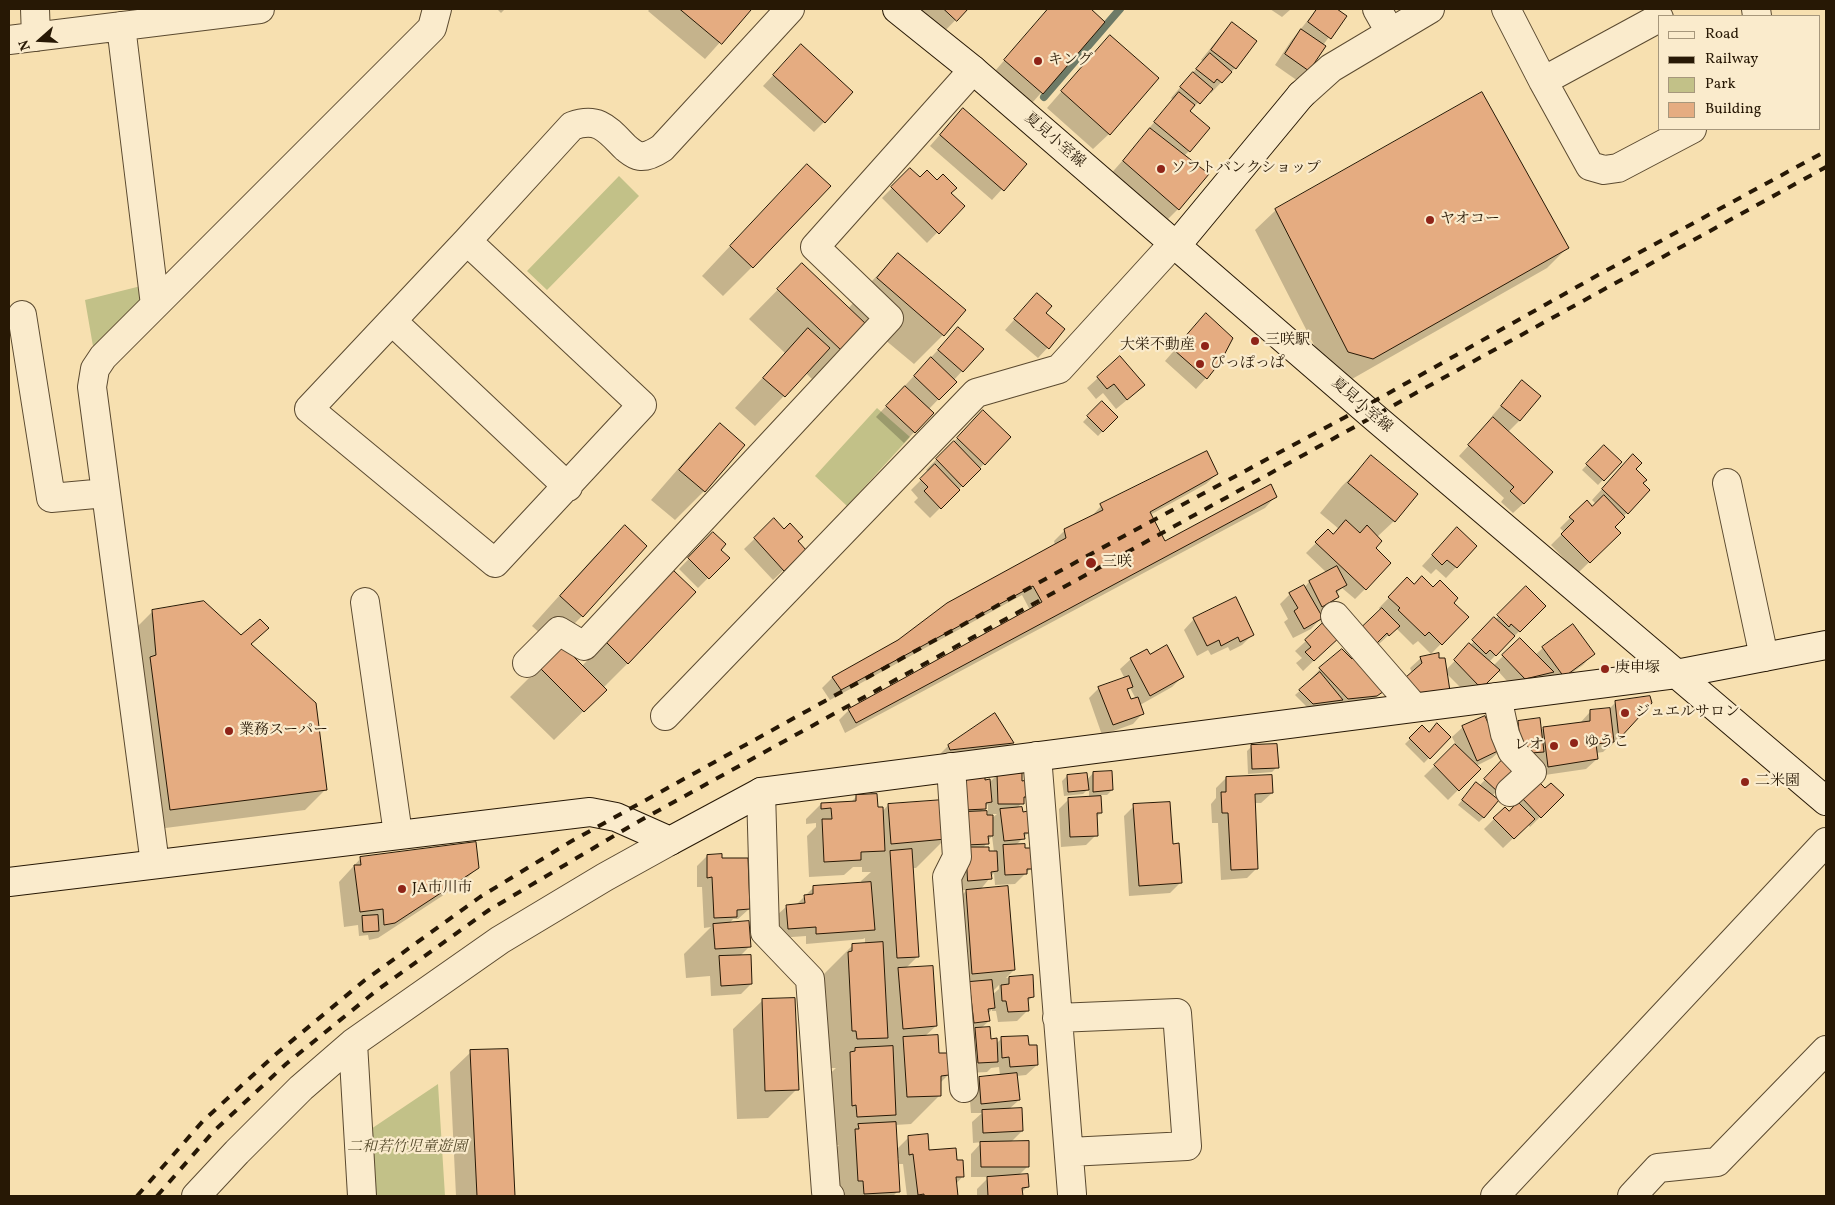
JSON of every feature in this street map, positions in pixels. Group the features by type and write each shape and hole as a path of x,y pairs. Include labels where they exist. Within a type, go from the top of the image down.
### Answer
{"street":[{"path":"35,9 36,37"},
{"path":"9,40 260,9"},
{"path":"155,864 92,387 95,369 103,357 432,28 437,9"},
{"path":"467,241 642,405 568,487 495,563 309,409 572,126 585,122 596,123 609,130 632,153 640,156 654,153 662,148 790,9"},
{"name":"夏見小室線","path":"897,9 973,70 1174,245 1826,802"},
{"path":"665,716 976,393 1059,370 1174,245 1301,95 1384,20 1430,9"},
{"path":"1506,9 1542,81 1590,166 1604,170 1618,168 1690,130"},
{"path":"1664,15 1676,9"},
{"path":"1542,81 1658,19"},
{"path":"121,26 155,305"},
{"path":"527,663 559,631 584,646 889,318 815,247 973,70"},
{"path":"22,315 51,498 106,493"},
{"path":"392,321 568,487"},
{"path":"1727,483 1764,657"},
{"path":"365,602 398,834"},
{"path":"1335,616 1414,707"},
{"path":"196,1196 301,1088 353,1043 500,940 605,877 761,792 1676,674 1826,645"},
{"path":"1497,696 1505,734 1512,751 1532,772 1510,792"},
{"path":"1037,756 1072,1194"},
{"path":"951,767 956,858 947,877 964,1088"},
{"path":"761,792 764,932 810,978 826,1192 830,1196"},
{"path":"9,882 590,812 616,817 670,841"},
{"path":"1495,1196 1826,842"},
{"path":"1057,1018 1177,1013 1187,1146 1069,1152"},
{"path":"353,1043 362,1196"},
{"path":"1632,1196 1658,1168 1717,1162 1826,1050"}],"green space":[{"path":"619,176 639,196 547,290 527,271"},
{"path":"141,286 144,300 94,352 85,300"},
{"path":"877,408 910,437 847,506 815,476"},
{"name":"二和若竹児童遊園","path":"438,1084 445,1196 376,1196 371,1129"}],"building":[{"path":"680,9 750,9 751,10 722,44"},
{"path":"944,9 968,9 957,21"},
{"path":"1048,9 1091,9 1105,22 1043,94 1004,60"},
{"path":"1317,9 1337,9 1347,16 1331,39 1308,22"},
{"path":"1232,22 1257,41 1236,69 1211,50"},
{"path":"1301,29 1326,46 1309,71 1285,54"},
{"path":"1110,35 1159,78 1110,135 1061,91"},
{"path":"801,44 853,92 825,123 773,75"},
{"path":"1210,53 1232,72 1222,83 1217,79 1214,83 1196,69"},
{"path":"1193,72 1213,89 1200,104 1180,87"},
{"path":"1179,92 1195,105 1190,111 1210,128 1190,152 1154,122"},
{"path":"1482,92 1569,248 1373,359 1348,352 1275,209"},
{"path":"963,108 1027,164 1004,191 940,135"},
{"path":"1150,128 1209,174 1179,210 1123,161"},
{"path":"807,164 831,186 753,268 730,246"},
{"path":"910,168 920,177 927,170 937,180 943,174 957,188 951,193 965,206 939,234 891,187"},
{"path":"898,253 966,310 944,336 877,278"},
{"path":"802,263 867,325 842,351 777,289"},
{"path":"1037,293 1052,306 1046,313 1065,329 1049,349 1014,319"},
{"path":"1206,313 1233,338 1221,361 1207,379 1174,350"},
{"path":"958,327 984,349 963,372 938,350"},
{"path":"808,328 830,348 785,397 763,378"},
{"path":"1120,356 1145,385 1127,400 1114,384 1107,389 1097,377"},
{"path":"931,357 957,382 939,400 914,376"},
{"path":"1522,380 1541,396 1520,421 1501,406"},
{"path":"905,386 934,413 915,433 886,406"},
{"path":"1102,401 1118,417 1103,432 1087,416"},
{"path":"983,410 1011,437 985,465 957,438"},
{"path":"1493,417 1553,472 1524,504 1510,491 1514,487 1468,445"},
{"path":"720,423 745,445 705,492 679,470"},
{"path":"954,441 981,469 963,487 936,459"},
{"path":"1604,445 1622,462 1604,481 1586,464"},
{"path":"1207,451 1218,474 1150,512 1165,541 1271,484 1277,497 856,723 848,709 1042,602 1033,586 841,690 832,677 898,640 947,603 1066,538 1064,529 1103,510 1100,504"},
{"path":"1633,454 1642,463 1636,469 1647,480 1643,483 1650,490 1628,514 1602,489"},
{"path":"1371,455 1418,494 1395,522 1348,483"},
{"path":"935,464 960,490 941,509 924,491 928,487 920,479"},
{"path":"1604,495 1625,517 1615,527 1621,533 1590,563 1561,534 1574,521 1569,517 1587,500 1592,506"},
{"path":"774,518 784,529 790,523 803,537 798,541 806,550 784,571 754,538"},
{"path":"1346,520 1360,533 1367,525 1382,541 1376,548 1391,563 1366,590 1315,542 1328,529 1333,534"},
{"path":"625,525 647,546 583,617 560,596"},
{"path":"1457,527 1477,546 1457,568 1447,560 1442,565 1432,555"},
{"path":"713,532 726,544 721,550 730,558 709,579 688,558"},
{"path":"1337,566 1347,585 1336,591 1339,597 1322,607 1309,581"},
{"path":"673,570 696,592 628,664 605,641"},
{"path":"1422,576 1433,587 1440,580 1458,598 1454,603 1469,617 1442,645 1429,632 1425,636 1398,610 1400,608 1388,597 1407,577 1414,584"},
{"path":"1304,585 1323,618 1304,629 1294,611 1298,608 1289,593"},
{"path":"1526,586 1546,606 1520,632 1511,624 1509,627 1497,615"},
{"path":"1236,597 1254,635 1240,642 1238,637 1221,646 1219,640 1207,646 1193,618"},
{"path":"204,601 241,635 260,619 269,628 251,644 316,703 327,790 170,810 150,657 156,655 152,610"},
{"path":"1382,608 1400,626 1389,636 1387,633 1374,646 1359,630"},
{"path":"1494,617 1515,636 1496,656 1490,650 1486,654 1472,640"},
{"path":"1326,620 1341,636 1314,661 1305,652 1311,647 1305,640"},
{"path":"1573,624 1595,654 1564,677 1542,647"},
{"path":"1520,638 1554,672 1525,679 1502,655"},
{"path":"1469,643 1500,670 1486,684 1478,685 1454,660"},
{"path":"561,644 607,690 584,712 539,667"},
{"path":"1167,645 1184,677 1150,696 1130,658 1147,649 1150,654"},
{"path":"1342,649 1352,659 1357,654 1387,689 1377,696 1348,699 1319,668"},
{"path":"1439,653 1439,658 1445,658 1450,691 1416,694 1406,677 1422,663 1420,657"},
{"path":"1320,672 1343,700 1313,704 1299,690"},
{"path":"1129,676 1133,687 1127,689 1131,699 1138,697 1144,714 1113,725 1098,687"},
{"path":"1650,696 1652,703 1619,739 1615,701"},
{"path":"1610,708 1614,742 1596,744 1598,759 1548,767 1543,727 1590,721 1590,710"},
{"path":"995,713 1014,743 950,750 948,745"},
{"path":"1485,716 1488,723 1492,721 1504,748 1477,761 1462,726"},
{"path":"1540,718 1544,752 1531,753 1520,741 1518,721"},
{"path":"1437,723 1451,737 1430,759 1409,738 1422,725 1429,732"},
{"path":"1277,744 1279,768 1252,769 1251,745"},
{"path":"1455,744 1481,769 1459,791 1434,765"},
{"path":"1505,757 1519,770 1498,792 1484,779"},
{"path":"1112,771 1113,790 1093,792 1093,772"},
{"path":"1022,773 1022,781 1027,780 1027,797 1024,797 1024,804 998,804 997,774"},
{"path":"1087,773 1089,790 1068,792 1067,775"},
{"path":"985,775 985,780 990,779 992,802 986,803 986,809 964,810 962,776"},
{"path":"1272,775 1273,793 1255,794 1258,869 1231,870 1228,813 1222,813 1221,792 1226,792 1226,777"},
{"path":"1538,781 1545,788 1551,783 1564,795 1541,818 1521,797"},
{"path":"1476,782 1499,800 1484,818 1462,800"},
{"path":"877,794 878,807 883,807 885,851 861,852 861,860 824,862 822,819 832,819 831,808 821,809 821,803 856,801 856,795"},
{"path":"1101,796 1102,813 1097,813 1098,836 1070,837 1068,798"},
{"path":"943,800 946,839 891,844 888,804"},
{"path":"1170,802 1173,844 1179,843 1182,883 1139,886 1133,804"},
{"path":"1518,802 1535,819 1514,839 1493,818 1505,807 1509,811"},
{"path":"1022,807 1023,812 1028,811 1030,833 1024,833 1025,839 1004,841 1000,809"},
{"path":"987,811 987,815 993,815 993,836 988,836 989,844 966,845 964,812"},
{"name":"JA市川市","path":"476,842 479,868 395,923 384,925 383,909 360,912 354,865 361,865 360,857"},
{"path":"1025,844 1025,848 1032,848 1033,869 1027,869 1027,874 1005,875 1003,845"},
{"path":"966,847 989,847 989,851 997,851 998,871 991,872 992,879 968,881"},
{"path":"912,849 919,957 897,958 890,851"},
{"path":"722,854 722,858 748,858 750,909 737,910 737,917 714,918 712,877 707,878 707,855"},
{"path":"871,882 875,930 816,934 816,927 788,929 786,905 805,903 804,895 813,894 813,886"},
{"path":"1008,886 1015,970 972,974 966,890"},
{"path":"378,915 379,931 363,932 362,916"},
{"path":"749,921 751,947 715,949 713,924"},
{"path":"883,942 888,1038 857,1039 856,1031 852,1031 848,952 852,951 852,944"},
{"path":"751,955 752,984 721,986 719,956"},
{"path":"933,966 937,1026 903,1029 898,968"},
{"path":"1033,975 1034,997 1028,998 1029,1011 1008,1012 1006,1001 1002,1001 1001,985 1009,984 1009,977"},
{"path":"992,980 995,1008 988,1009 990,1021 974,1023 969,982"},
{"path":"795,998 799,1090 765,1091 762,999"},
{"path":"990,1027 991,1039 997,1038 998,1062 978,1063 975,1028"},
{"path":"938,1035 939,1053 948,1053 949,1075 941,1076 941,1096 907,1097 903,1037"},
{"path":"1028,1036 1029,1045 1037,1045 1038,1065 1010,1067 1009,1057 1002,1058 1001,1037"},
{"path":"893,1046 896,1115 857,1117 856,1105 852,1106 850,1052 855,1051 855,1048"},
{"path":"508,1049 515,1196 477,1196 470,1050"},
{"path":"1017,1073 1020,1100 981,1104 979,1077"},
{"path":"1022,1108 1023,1131 983,1133 982,1110"},
{"path":"896,1122 900,1192 864,1194 863,1181 858,1181 855,1129 859,1129 858,1124"},
{"path":"928,1134 929,1150 956,1148 957,1160 963,1160 964,1177 956,1177 958,1196 918,1195 913,1154 909,1155 908,1136"},
{"path":"1029,1141 1029,1167 981,1167 980,1142"},
{"path":"1028,1174 1029,1187 1022,1188 1023,1196 988,1196 987,1177"}],"waterway":[{"path":"1044,97 1120,9"}],"railway":[{"path":"137,1196 203,1121 276,1054 365,980 480,897 570,842 1087,556 1364,407 1598,275 1826,151"},
{"path":"157,1196 214,1131 286,1064 376,991 489,910 634,824 1826,167"}],"place":[{"name":"キング","path":"1038,61"},
{"name":"ソフトバンクショップ","path":"1161,169"},
{"name":"ヤオコー","path":"1430,220"},
{"name":"三咲駅","path":"1255,341"},
{"name":"大栄不動産","path":"1205,346"},
{"name":"ぴっぽっぱ","path":"1200,364"},
{"name":"三咲","path":"1091,563"},
{"name":"庚申塚","path":"1605,669"},
{"name":"ジュエルサロン","path":"1625,713"},
{"name":"業務スーパー","path":"229,731"},
{"name":"ゆうこ","path":"1574,743"},
{"name":"レオ","path":"1554,746"},
{"name":"二米園","path":"1745,782"},
{"name":"JA市川市","path":"402,889"}]}
